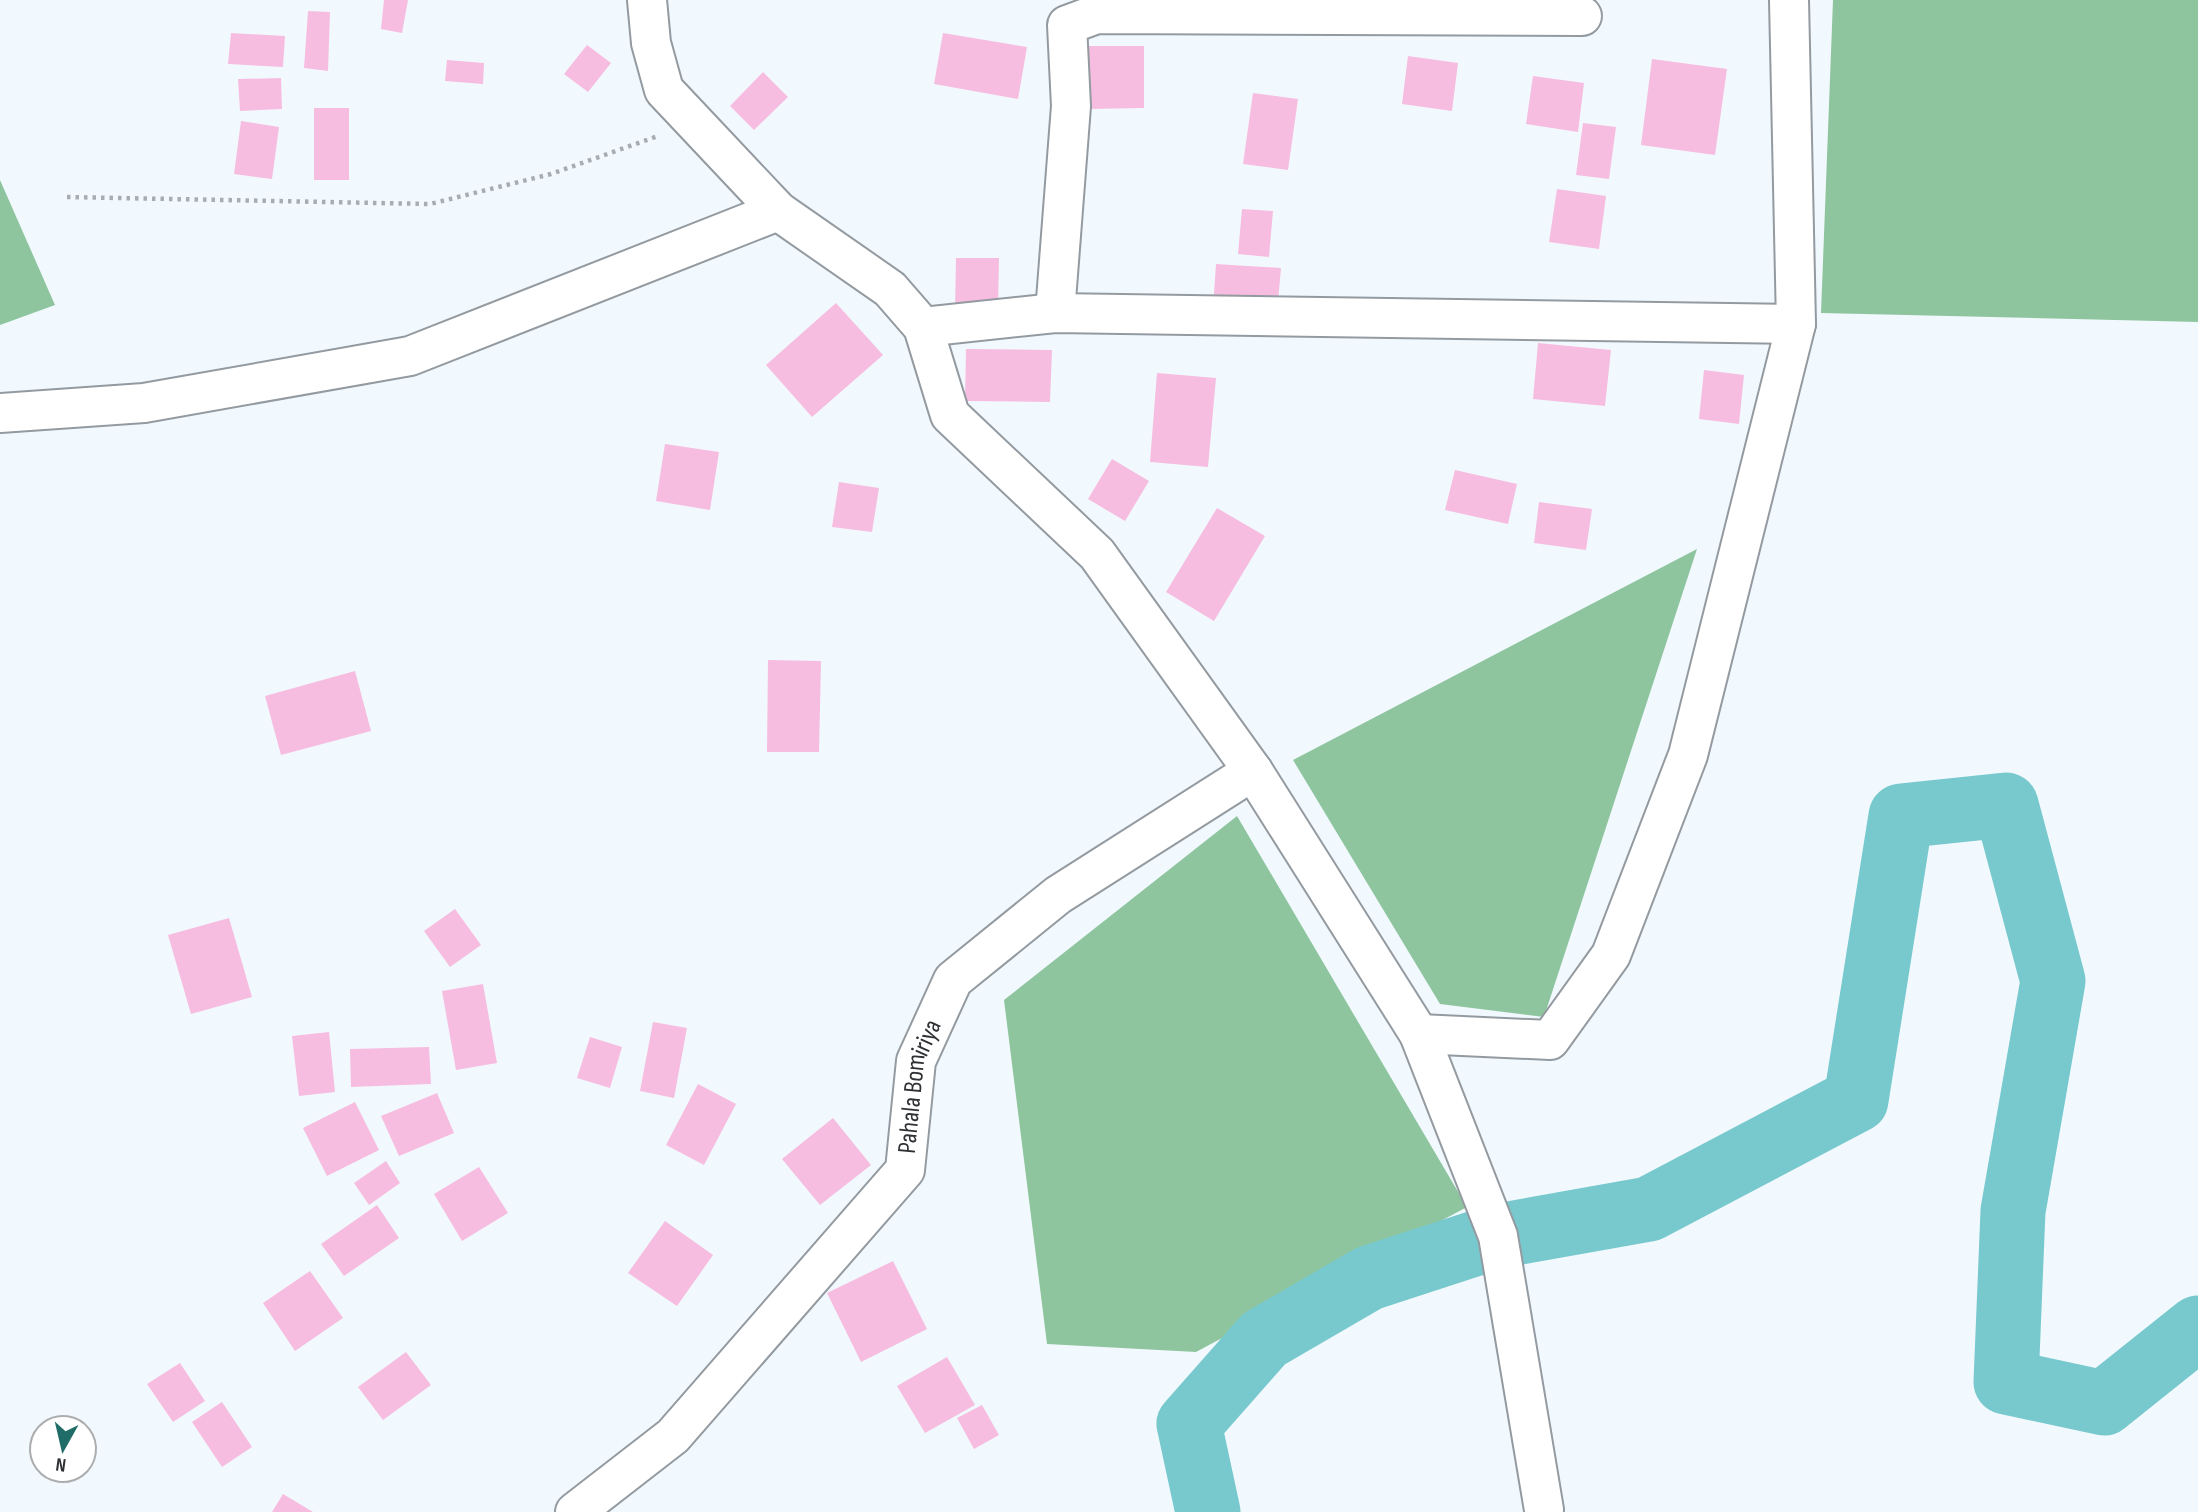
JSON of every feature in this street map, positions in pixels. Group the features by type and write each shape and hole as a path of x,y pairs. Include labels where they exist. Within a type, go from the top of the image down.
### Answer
{"street":[{"path":"647,0 651,43 664,90 778,211 890,289 923,327 950,415 1097,554 1253,771 1419,1034 1498,1236 1547,1511"},
{"path":"1419,1034 1550,1041 1611,955 1688,755 1796,324 1789,0"},
{"path":"1055,313 1071,106 1067,25 1097,14 1582,16"},
{"path":"0,413 144,403 410,356 778,211"},
{"path":"923,327 1055,313 1796,324"},
{"name":"Pahala Bomiriya","path":"575,1512 673,1436 905,1170 916,1061 953,980 1058,895 1253,771"}],"path":[{"path":"67,197 430,204 551,174 695,123"}],"green space":[{"path":"1833,0 2198,0 2198,322 1821,313"},
{"path":"0,180 55,305 0,325"},
{"path":"1697,549 1544,1017 1440,1004 1293,760"},
{"path":"1237,816 1467,1207 1196,1352 1047,1344 1004,1000"}],"building":[{"path":"384,0 408,0 402,33 381,29"},
{"path":"308,11 330,12 328,71 304,68"},
{"path":"231,33 285,36 283,67 228,64"},
{"path":"943,33 1027,47 1018,99 934,84"},
{"path":"587,45 611,63 588,92 564,74"},
{"path":"1087,46 1144,46 1144,108 1087,109"},
{"path":"1408,56 1458,63 1452,111 1402,104"},
{"path":"1652,59 1727,69 1715,155 1641,145"},
{"path":"447,60 484,63 483,84 445,81"},
{"path":"763,72 788,97 754,130 730,106"},
{"path":"1533,76 1584,83 1578,132 1526,124"},
{"path":"281,78 282,109 240,111 238,79"},
{"path":"1253,93 1298,99 1288,170 1243,164"},
{"path":"314,108 349,108 349,180 314,180"},
{"path":"241,121 279,127 272,179 234,174"},
{"path":"1583,123 1616,127 1609,179 1576,175"},
{"path":"1557,189 1606,196 1599,249 1549,242"},
{"path":"1242,209 1273,211 1269,257 1238,254"},
{"path":"956,258 999,258 998,309 955,309"},
{"path":"1216,264 1281,268 1277,313 1213,309"},
{"path":"836,303 883,355 812,417 766,365"},
{"path":"1538,343 1611,350 1605,406 1533,399"},
{"path":"966,349 1052,350 1050,402 965,401"},
{"path":"1704,370 1744,375 1739,424 1699,419"},
{"path":"1157,373 1216,378 1208,467 1150,462"},
{"path":"665,444 719,452 710,510 656,501"},
{"path":"1112,459 1149,481 1125,521 1088,499"},
{"path":"1455,470 1517,484 1508,524 1445,510"},
{"path":"839,482 879,488 872,532 832,527"},
{"path":"1539,502 1592,509 1586,550 1534,543"},
{"path":"1217,508 1265,536 1214,621 1166,592"},
{"path":"768,660 821,661 819,752 767,752"},
{"path":"355,671 371,731 281,755 265,696"},
{"path":"455,909 481,945 450,967 424,931"},
{"path":"229,918 252,997 191,1014 168,935"},
{"path":"483,984 497,1063 456,1070 442,991"},
{"path":"653,1022 687,1028 674,1098 640,1091"},
{"path":"329,1032 335,1092 299,1096 292,1036"},
{"path":"590,1037 622,1047 610,1088 577,1078"},
{"path":"429,1047 431,1084 351,1087 350,1049"},
{"path":"698,1084 736,1104 704,1165 666,1145"},
{"path":"437,1093 454,1133 399,1156 381,1116"},
{"path":"355,1102 379,1150 327,1176 303,1128"},
{"path":"833,1118 871,1165 820,1205 782,1159"},
{"path":"386,1161 400,1183 369,1205 354,1183"},
{"path":"479,1167 508,1213 462,1241 434,1194"},
{"path":"377,1205 399,1238 344,1276 321,1244"},
{"path":"665,1221 713,1255 677,1306 628,1273"},
{"path":"893,1261 927,1329 861,1362 827,1293"},
{"path":"310,1271 343,1318 295,1351 263,1303"},
{"path":"406,1352 431,1385 383,1420 358,1387"},
{"path":"947,1357 975,1405 925,1433 897,1386"},
{"path":"180,1363 205,1401 173,1422 147,1384"},
{"path":"222,1402 252,1447 222,1467 192,1422"},
{"path":"982,1405 999,1435 974,1449 957,1418"},
{"path":"283,1494 313,1512 272,1512"}],"waterway":[{"path":"1208,1512 1189,1424 1264,1339 1369,1278 1498,1236 1649,1209 1856,1100 1901,816 2006,805 2053,981 2013,1211 2006,1382 2104,1403 2198,1328"}]}
